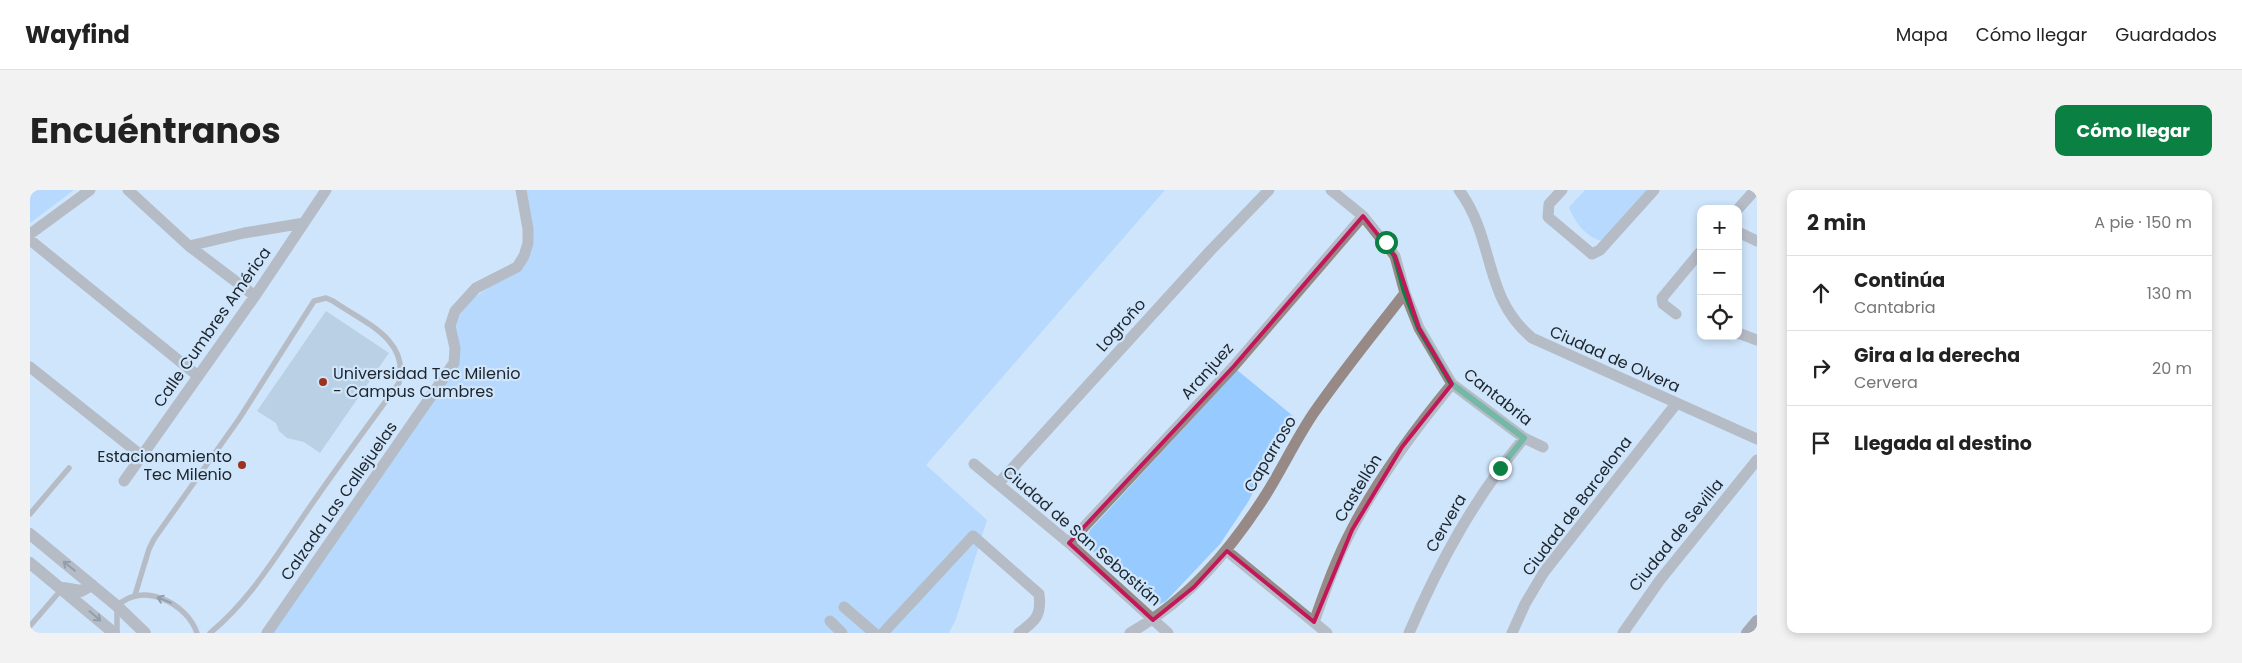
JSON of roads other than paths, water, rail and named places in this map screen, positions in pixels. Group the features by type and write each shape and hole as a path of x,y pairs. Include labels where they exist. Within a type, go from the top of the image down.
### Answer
{"main road":[{"path":"1747,633 1757,621"}],"street":[{"path":"30,234 90,190"},
{"path":"128,190 189,246 255,296"},
{"name":"Calle Cumbres América","path":"124,481 255,296 326,190"},
{"name":"Calzada Las Callejuelas","path":"267,633 454,363 455,348 450,326 455,311 476,288 517,267 524,256 528,243 528,229 521,190"},
{"name":"Logroño","path":"998,484 1210,251 1270,190"},
{"name":"Cantabria","path":"1331,190 1363,216 1395,256 1405,292 1431,350 1452,384 1524,438 1543,447"},
{"name":"Ciudad de Olvera","path":"1459,190 1482,231 1494,278 1505,307 1519,327 1544,346 1757,439"},
{"path":"1562,190 1549,204 1548,217 1592,254 1600,250 1654,190"},
{"path":"1742,205 1755,190"},
{"name":"Aranjuez","path":"1069,543 1234,366 1363,216"},
{"path":"189,246 304,222"},
{"path":"1742,234 1757,241"},
{"path":"30,240 198,376"},
{"path":"1676,314 1664,304 1662,298 1697,256"},
{"name":"Caparroso","path":"1130,633 1153,620 1194,587 1227,551 1265,496 1314,413 1405,292"},
{"path":"1742,334 1757,340"},
{"path":"30,367 142,456"},
{"name":"Castellón","path":"1314,622 1331,576 1356,521 1402,447 1452,384"},
{"name":"Ciudad de Barcelona","path":"1512,633 1525,604 1544,572 1676,404"},
{"name":"Cervera","path":"1409,633 1433,578 1470,512 1524,438"},
{"name":"Ciudad de Sevilla","path":"1623,633 1660,580 1757,460"},
{"name":"Ciudad de San Sebastián","path":"974,464 1069,543 1168,633"},
{"path":"30,534 117,606 145,633"},
{"path":"883,633 972,536 1039,594 1041,608 1034,622 1018,633"},
{"path":"1227,551 1327,633"},
{"path":"30,563 116,633"},
{"path":"63,588 81,591 92,585"},
{"path":"844,607 874,633"},
{"path":"830,621 842,633"}],"lane":[{"path":"136,596 149,549 180,500 239,419 314,302 326,298 333,301 392,342 401,360 402,371 399,383 303,517 265,575 243,603 210,633"},
{"path":"30,514 69,468"},
{"path":"30,626 63,588"},
{"path":"116,633 117,606 123,600 136,596 158,597 172,603 186,614 197,633"}],"place":[{"name":"Universidad Tec Milenio - Campus Cumbres","path":"323,382"},
{"name":"Estacionamiento Tec Milenio","path":"242,465"}]}
